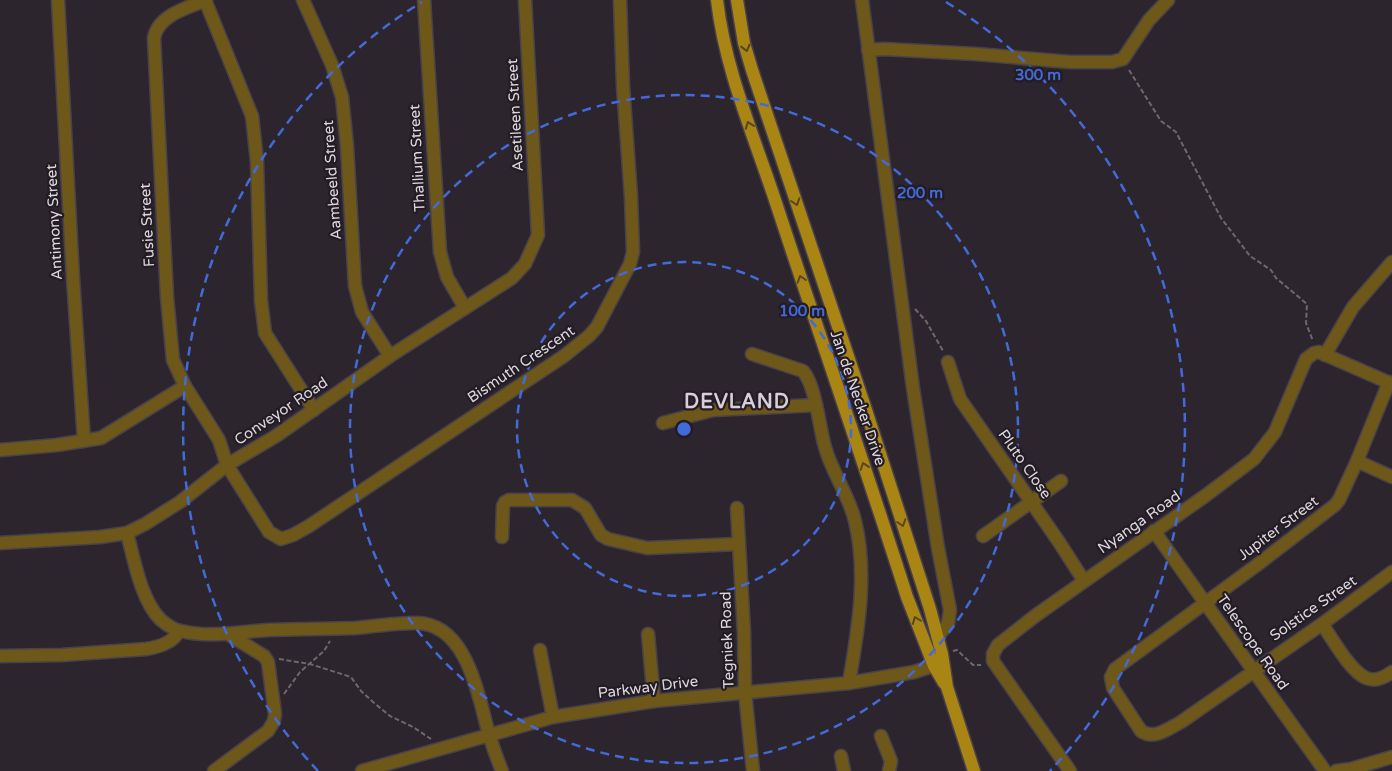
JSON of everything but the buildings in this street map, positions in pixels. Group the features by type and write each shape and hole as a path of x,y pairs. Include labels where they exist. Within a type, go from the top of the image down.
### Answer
{"main road":[{"name":"Jan de Necker Drive","path":"718,0 719,15 736,89 767,175 907,598 940,661"},
{"name":"Jan de Necker Drive","path":"737,0 744,43 752,70 868,416 938,636 940,661 974,771"}],"street":[{"name":"Antimony Street","path":"58,0 84,442"},
{"path":"205,0 252,116 257,162 263,326 265,333 314,410"},
{"name":"Fusie Street","path":"205,0 165,19 158,27 154,38 167,297 174,360 185,386 219,440 227,465"},
{"name":"Aambeeld Street","path":"303,0 332,65 342,97 347,146 355,286 359,304 362,312 390,356"},
{"name":"Thallium Street","path":"424,0 440,252 447,277 465,308"},
{"name":"Asetileen Street","path":"525,0 538,228"},
{"name":"Bismuth Crescent","path":"227,465 269,532 281,538 287,538 309,526 564,356 597,327 630,264 633,252 620,0"},
{"path":"862,0 935,529 950,610 948,624 938,636"},
{"path":"868,50 884,49 976,54 1070,62 1112,62 1123,59 1149,20 1168,0"},
{"name":"Conveyor Road","path":"0,542 83,538 127,533 180,502 227,465 276,436 390,356 512,278 525,264 535,244 538,228"},
{"name":"Nyanga Road","path":"993,661 993,654 998,645 1254,459 1275,432 1306,359 1314,353 1322,353 1353,307 1392,262"},
{"path":"1322,353 1390,383"},
{"path":"752,354 803,371 807,376 816,405 825,448 855,520 860,558 860,613 849,683"},
{"name":"Pluto Close","path":"948,362 960,400 1084,581"},
{"name":"Jupiter Street","path":"1253,671 1181,722 1153,735 1144,733 1134,723 1110,681 1112,672 1335,505 1357,461 1390,383"},
{"path":"0,450 84,442 101,438 114,432 185,386"},
{"path":"663,423 713,410 816,405"},
{"path":"1357,461 1392,477"},
{"path":"983,536 1061,481"},
{"path":"502,537 502,506 505,502 509,500 572,500 585,508 601,535 608,538 647,548 738,544"},
{"name":"Tegniek Road","path":"737,508 744,632 745,692 753,771"},
{"name":"Telescope Road","path":"1154,531 1325,771"},
{"path":"127,533 144,592 150,605 162,620 179,631 201,634 228,634 268,630 424,623 444,633 465,658 502,771"},
{"name":"Solstice Street","path":"1253,671 1322,624 1392,572"},
{"path":"1322,624 1352,666 1364,677 1377,679 1392,672"},
{"path":"0,656 62,655 146,649 158,647 166,643 179,631"},
{"path":"214,771 268,731 274,721 275,706 268,662 264,656 228,634"},
{"path":"648,634 654,701"},
{"path":"540,650 552,717"},
{"name":"Parkway Drive","path":"362,771 552,717 654,701 849,683 914,672 940,661"},
{"path":"993,661 1070,771"},
{"path":"881,736 891,761 888,771"},
{"path":"841,756 844,771"},
{"path":"1336,771 1351,769 1392,757"}],"path":[{"path":"1123,59 1161,121 1176,132 1221,218 1250,256 1271,270 1276,278 1307,304 1306,323 1322,353"},
{"path":"902,299 926,321 948,362"},
{"path":"275,706 300,672 324,651 339,628"},
{"path":"940,661 957,650 973,665 977,666 993,661"},
{"path":"264,656 310,664 351,676 361,691 373,702 390,716 429,736 438,749"}],"district":[{"name":"DEVLAND","path":"737,401"}]}
